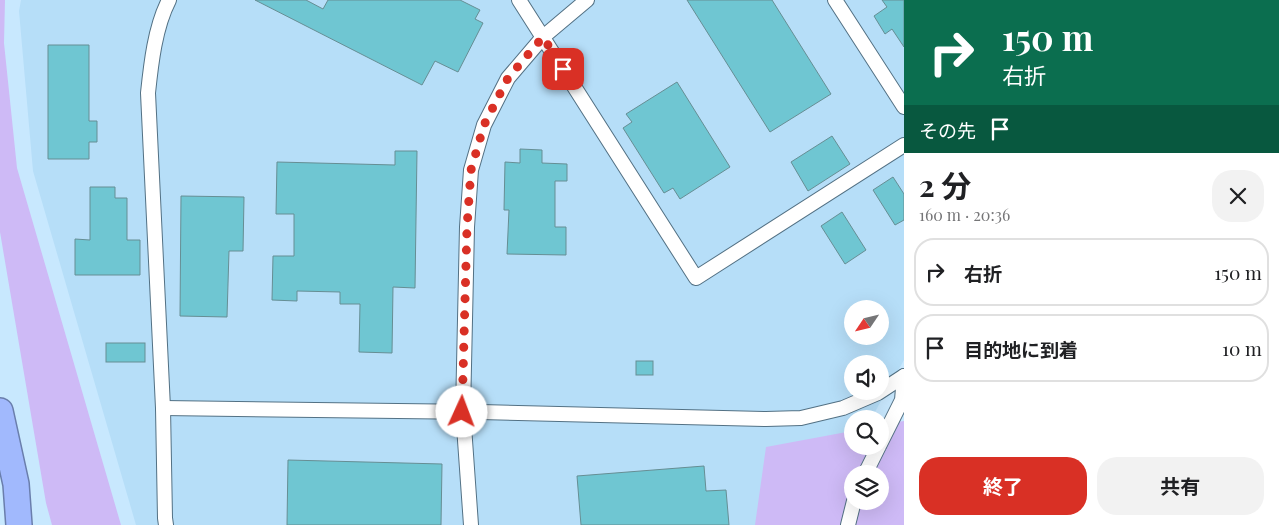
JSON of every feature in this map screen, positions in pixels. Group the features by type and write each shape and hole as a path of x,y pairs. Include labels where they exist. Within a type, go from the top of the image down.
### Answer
{"highway":[{"path":"0,411 16,484 19,525"}],"street":[{"path":"166,525 163,408 148,93 153,52 168,0"},
{"path":"519,0 696,278 904,145"},
{"path":"470,525 462,412 467,237 471,170 484,125 508,78 543,37 587,0"},
{"path":"835,0 904,107"},
{"path":"163,408 766,419 802,418 843,408 878,394 904,376 902,400 889,425"},
{"path":"848,525 852,510"}],"shaded area":[{"path":"0,0 5,0 4,43 17,168 121,525 52,525 46,503 0,232"},
{"path":"21,0 904,0 904,360 889,387 889,355 844,355 844,400 882,400 876,410 844,410 844,455 850,455 847,465 844,465 844,476 831,525 136,525 33,171 19,11"},
{"path":"904,421 904,525 755,525 766,447 844,432 844,455 889,455 889,424"}],"building":[{"path":"255,0 306,0 323,9 328,0 460,0 480,10 475,19 483,23 458,72 435,61 422,85"},
{"path":"687,0 772,0 831,94 770,132"},
{"path":"882,0 904,0 904,47 892,29 885,34 874,16 887,7"},
{"path":"48,45 89,45 89,121 97,121 97,142 89,142 89,159 48,159"},
{"path":"677,82 730,167 680,199 673,188 664,193 623,128 632,122 626,114"},
{"path":"832,136 850,164 808,191 791,162"},
{"path":"520,149 542,150 542,163 567,164 567,181 555,181 555,227 566,227 566,255 507,254 509,210 504,210 505,162 520,163"},
{"path":"395,151 417,151 415,288 393,287 392,353 359,352 360,304 340,304 340,292 297,291 297,301 272,300 273,256 294,256 294,214 276,214 277,162 395,165"},
{"path":"893,177 904,194 904,220 895,225 873,190"},
{"path":"90,187 115,187 115,198 127,198 127,240 140,240 140,275 75,275 75,239 90,240"},
{"path":"181,196 244,197 243,251 229,251 227,317 180,316"},
{"path":"842,212 866,250 845,264 821,226"},
{"path":"106,343 145,343 145,362 106,362"},
{"path":"636,361 653,361 653,375 636,375"},
{"path":"288,460 442,464 441,525 287,525"},
{"path":"704,466 706,491 726,490 729,525 581,525 577,476"}],"route":[{"path":"462,412 467,227 471,170 484,125 508,78 543,37 563,69"}]}
